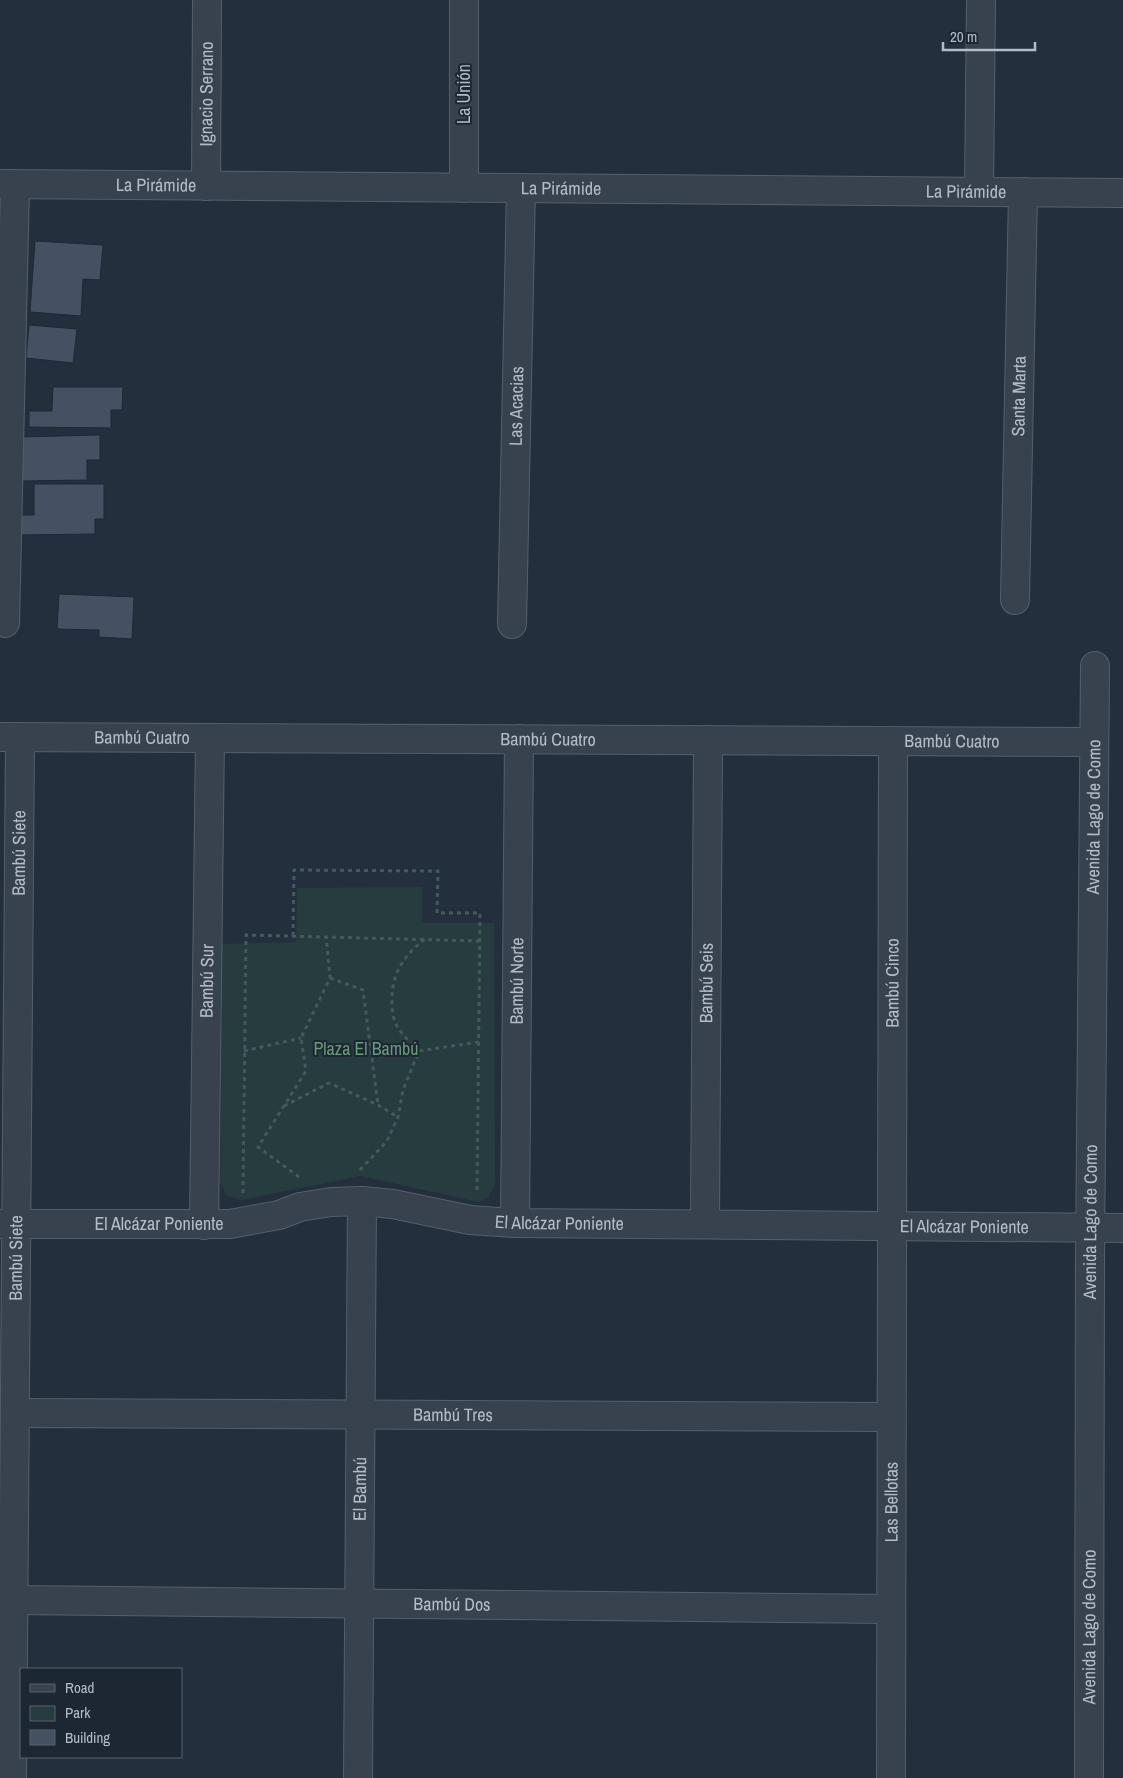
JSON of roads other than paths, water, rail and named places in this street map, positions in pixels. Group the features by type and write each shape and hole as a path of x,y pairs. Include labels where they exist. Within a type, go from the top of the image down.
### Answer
{"street":[{"name":"Ignacio Serrano","path":"206,186 208,0"},
{"name":"La Unión","path":"464,0 464,188"},
{"path":"979,192 981,0"},
{"name":"La Pirámide","path":"8,184 1123,193"},
{"path":"5,623 8,184"},
{"name":"Las Acacias","path":"512,624 521,188"},
{"name":"Santa Marta","path":"1015,600 1023,192"},
{"name":"Avenida Lago de Como","path":"1090,1778 1090,1227 1095,666"},
{"name":"Bambú Cuatro","path":"10,737 1094,742"},
{"name":"Bambú Siete","path":"10,737 8,1224 15,1413 12,1778"},
{"name":"Bambú Sur","path":"204,1225 210,738"},
{"name":"Bambú Norte","path":"515,1223 519,739"},
{"name":"Bambú Seis","path":"705,1224 708,740"},
{"name":"Bambú Cinco","path":"892,1226 893,741"},
{"name":"El Alcázar Poniente","path":"8,1224 230,1224 256,1220 300,1207 331,1202 362,1201 393,1204 470,1220 515,1223 1123,1228"},
{"name":"El Bambú","path":"358,1778 362,1201"},
{"name":"Las Bellotas","path":"890,1778 892,1226"},
{"name":"Bambú Tres","path":"15,1413 891,1417"},
{"name":"Bambú Dos","path":"13,1600 891,1609"}],"park label":[{"name":"Plaza El Bambú","path":"366,1049"}]}
